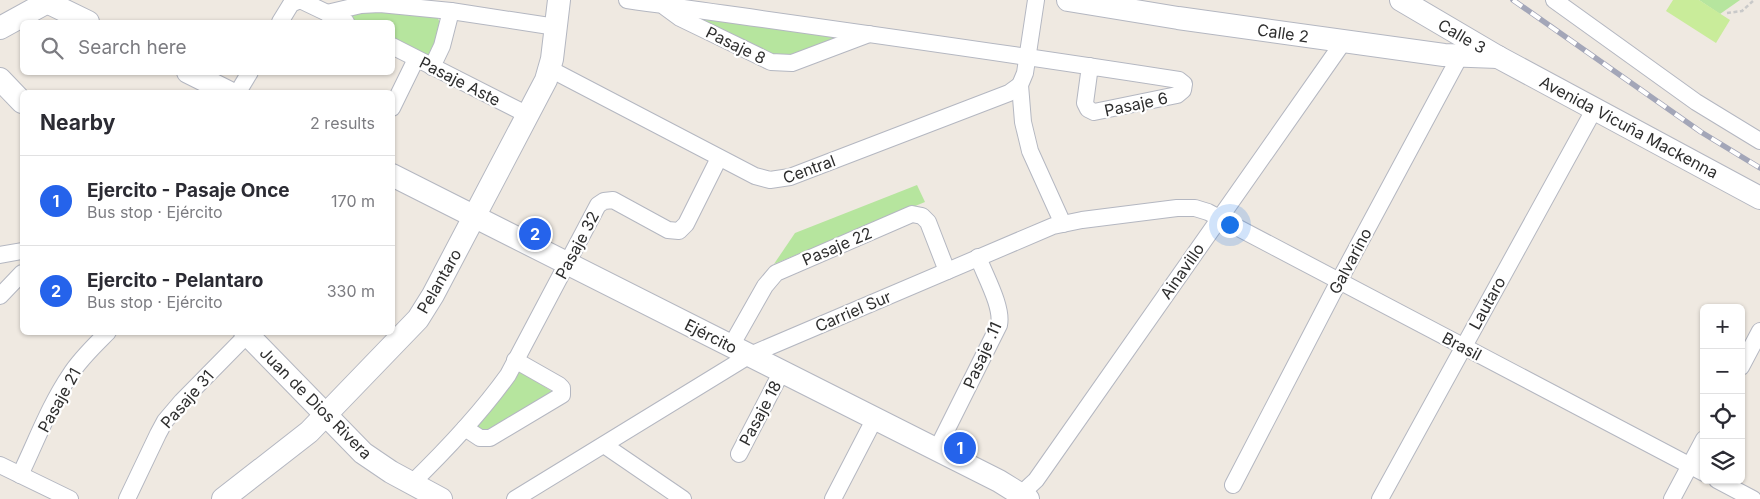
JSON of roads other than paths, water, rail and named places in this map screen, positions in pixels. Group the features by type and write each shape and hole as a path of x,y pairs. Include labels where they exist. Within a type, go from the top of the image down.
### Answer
{"street":[{"name":"Pelantaro","path":"223,499 295,444 326,416 418,318 433,295 475,217 550,69 559,0"},
{"name":"Pasaje 8","path":"627,0 1028,57"},
{"path":"1036,0 1025,73 1020,85 1023,122 1027,141 1063,224"},
{"name":"Calle 2","path":"1068,0 1178,18 1344,41 1460,46 1498,57"},
{"name":"Calle 3","path":"1401,0 1460,46"},
{"path":"1554,0 1690,98 1760,141"},
{"path":"0,28 49,1 84,20"},
{"path":"281,20 291,4 296,1 306,2 342,20"},
{"path":"327,13 361,5 375,4 451,11 556,27"},
{"name":"Pasaje 8","path":"663,5 680,18 771,62 792,62 870,34"},
{"path":"432,67 442,46 451,11"},
{"name":"Ainavillo","path":"1022,497 1036,480 1344,41"},
{"name":"Galvarino","path":"1233,485 1460,46"},
{"name":"Pasaje Aste","path":"395,48 528,114"},
{"name":"Pasaje 6","path":"1028,57 1090,66 1179,80 1184,84 1183,90 1177,95 1094,112 1088,109 1085,103 1090,66"},
{"name":"Avenida Vicuña Mackenna","path":"1498,57 1760,198"},
{"path":"395,102 416,59"},
{"name":"Central","path":"550,69 719,158 763,179 770,180 784,179 1009,93 1020,85"},
{"path":"194,75 224,90"},
{"path":"239,90 248,75"},
{"path":"0,79 20,100"},
{"name":"Lautaro","path":"1380,499 1594,108"},
{"name":"Pasaje 32","path":"411,484 466,428 501,385 596,208 604,201 616,202 672,232 679,231 683,228 719,158"},
{"name":"Ejército","path":"395,177 999,480 1022,497"},
{"name":"Carriel Sur","path":"515,499 604,445 741,351 947,271 1041,231 1063,224 1139,212 1190,207 1219,218"},
{"name":"Pasaje 22","path":"741,351 765,286 776,273 912,214 922,216 928,222 947,271"},
{"name":"Brasil","path":"1219,218 1697,470"},
{"path":"0,255 20,251"},
{"name":"Pasaje .11","path":"937,449 999,326 999,310 978,258"},
{"path":"0,296 20,275"},
{"path":"1745,359 1760,331"},
{"name":"Pasaje 21","path":"20,475 70,375 82,358 105,335"},
{"name":"Pasaje 31","path":"127,499 165,421 245,335"},
{"name":"Juan de Dios Rivera","path":"247,335 363,453 411,484 442,499"},
{"path":"466,428 480,438 490,438 562,395 562,388 559,385 516,360"},
{"name":"Pasaje 18","path":"739,454 782,371"},
{"path":"833,499 875,418"},
{"path":"604,445 683,499"},
{"path":"1672,499 1697,470 1700,457"},
{"path":"0,465 70,499"},
{"path":"1725,484 1753,499"}],"railway":[{"path":"1513,0 1701,132 1760,168"}],"place":[{"name":"Ejercito - Pelantaro","path":"535,234"},
{"name":"Ejercito - Pasaje Once","path":"960,448"}]}
